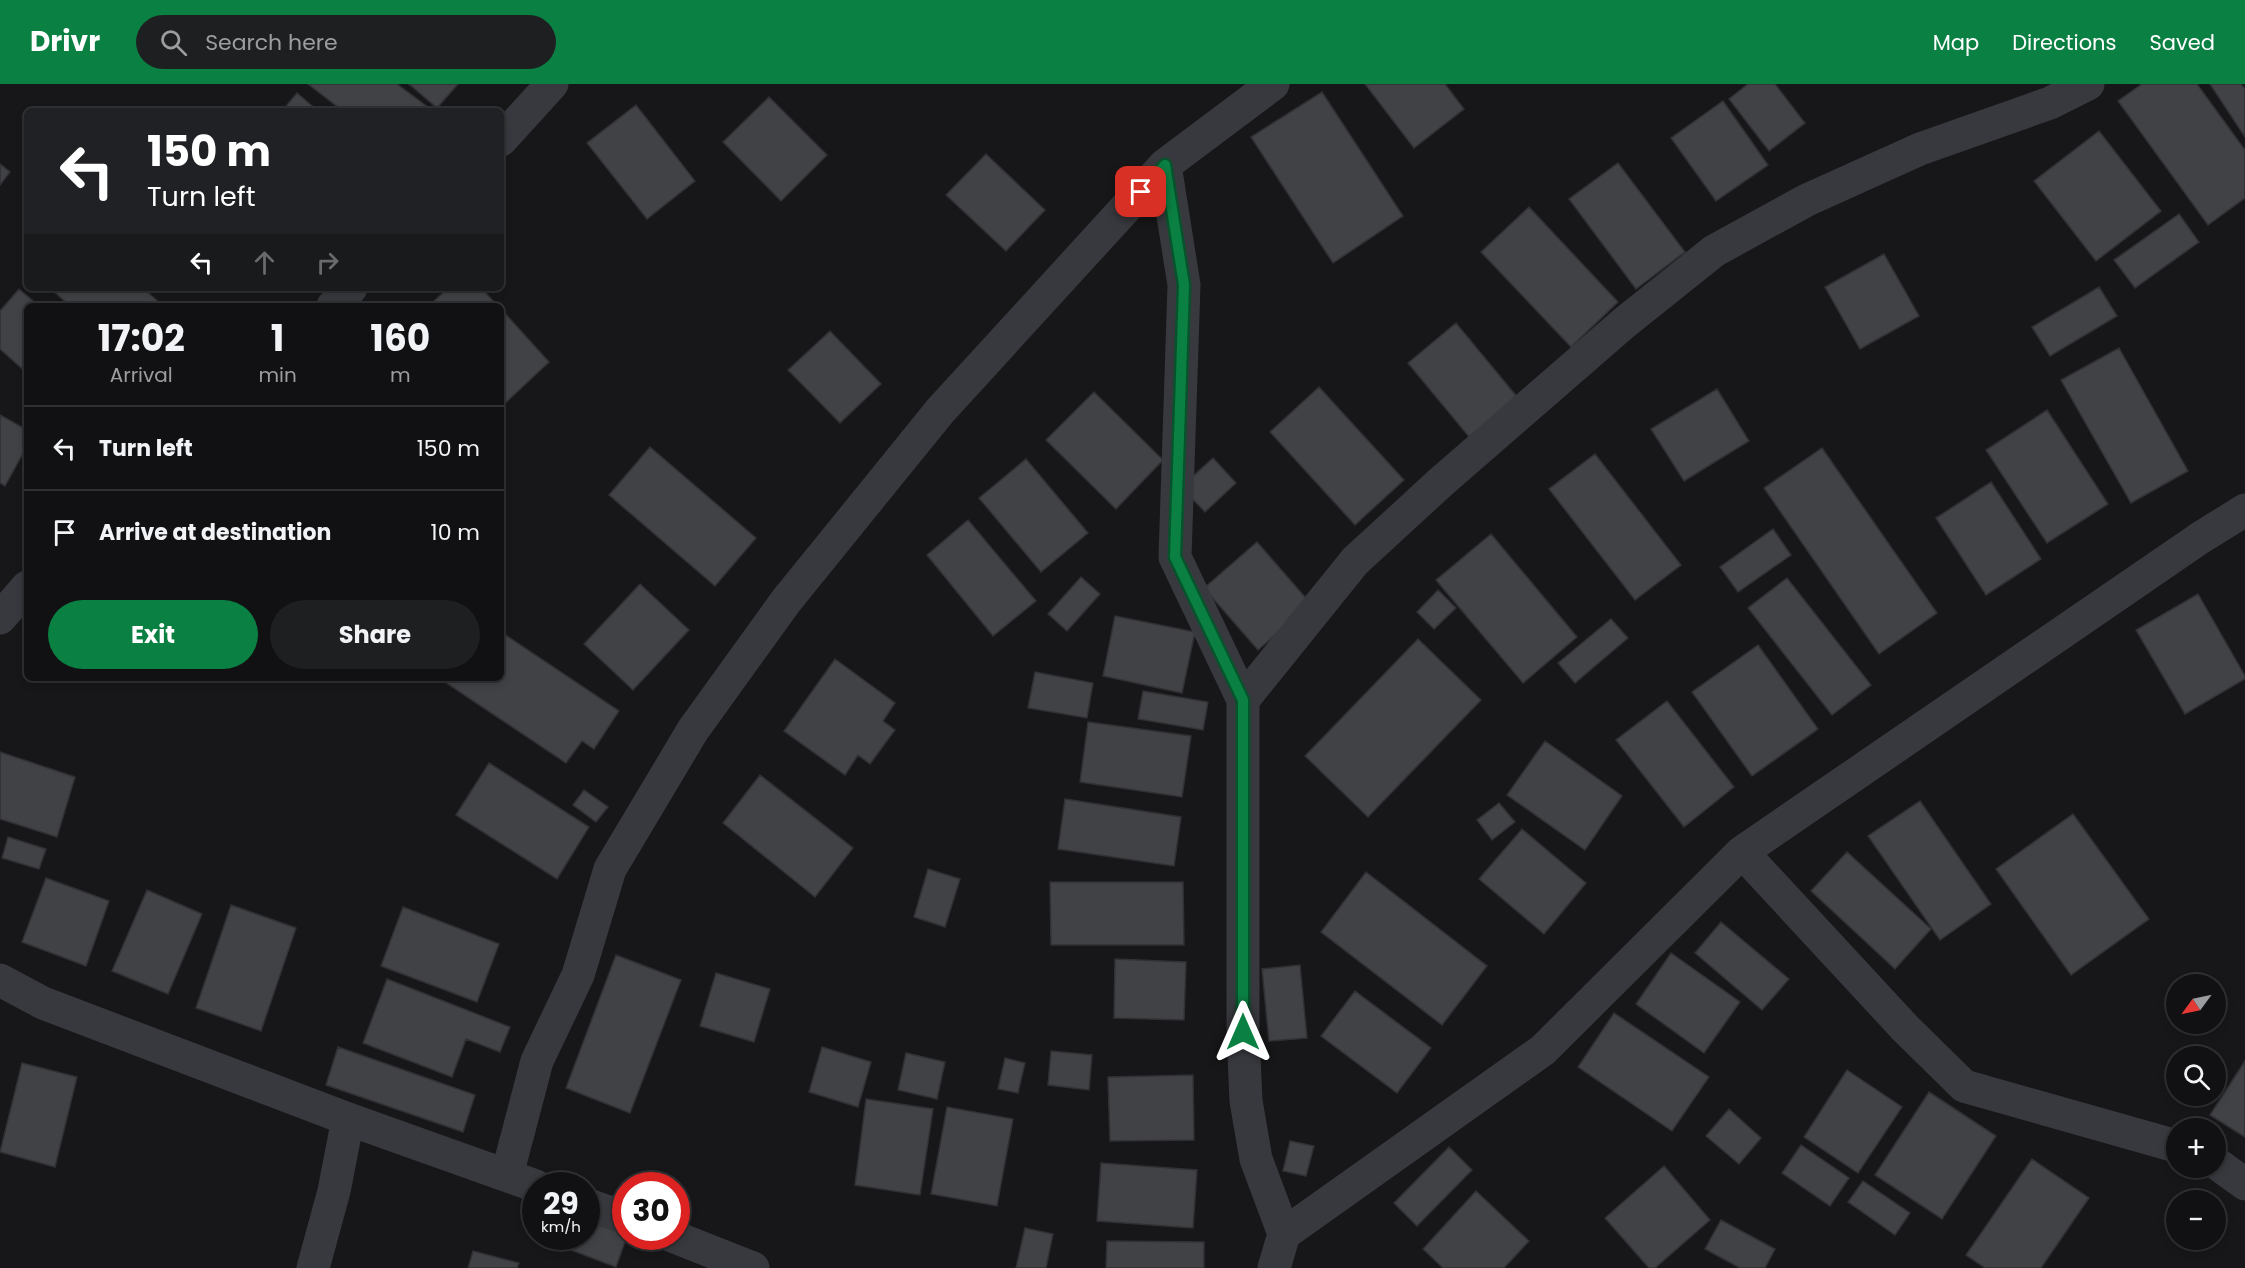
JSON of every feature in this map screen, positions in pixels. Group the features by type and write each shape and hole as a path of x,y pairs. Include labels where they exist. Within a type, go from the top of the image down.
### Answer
{"street":[{"path":"504,137 552,84"},
{"path":"0,980 43,1003 348,1119 521,1180 537,1061 578,975 610,869 693,730 786,601 940,411 1165,165 1273,84"},
{"path":"1243,700 1355,561 1440,482 1624,322 1714,252 1807,200 1920,149 2050,103 2088,84"},
{"path":"1165,165 1184,285 1175,557 1243,700 1243,1032 1246,1101 1256,1159 1284,1234 1274,1268"},
{"path":"336,303 348,291"},
{"path":"1284,1234 1543,1050 1742,852 2245,510"},
{"path":"0,618 24,590"},
{"path":"1742,852 1905,1028 1964,1086 2166,1143"},
{"path":"313,1268 334,1191 348,1119"},
{"path":"2226,1170 2245,1184"},
{"path":"690,1243 753,1268"}],"building":[{"path":"308,84 397,84 429,108 339,108"},
{"path":"409,84 458,84 437,108"},
{"path":"1365,84 1445,84 1464,109 1414,148"},
{"path":"1748,84 1775,84 1805,123 1769,151 1729,99"},
{"path":"2142,84 2197,84 2245,150 2245,198 2208,225 2118,101"},
{"path":"2210,84 2241,84 2245,89 2245,137"},
{"path":"1322,92 1403,216 1333,263 1251,137"},
{"path":"297,93 314,108 284,108"},
{"path":"769,97 827,155 781,201 723,142"},
{"path":"1723,101 1768,165 1716,201 1671,138"},
{"path":"636,105 695,181 647,219 587,143"},
{"path":"2099,131 2161,211 2096,261 2034,181"},
{"path":"986,154 1045,210 1006,251 946,195"},
{"path":"1618,163 1685,252 1636,289 1569,199"},
{"path":"0,164 10,172 0,185"},
{"path":"1529,207 1618,302 1571,347 1481,252"},
{"path":"2179,214 2199,242 2135,288 2114,260"},
{"path":"1884,254 1919,316 1860,349 1825,287"},
{"path":"2099,287 2117,316 2050,356 2032,327"},
{"path":"19,289 35,303 24,303 24,370 0,349 0,311"},
{"path":"53,291 146,291 160,303 67,303"},
{"path":"445,291 484,291 495,303 432,303"},
{"path":"504,312 549,362 504,404"},
{"path":"1456,323 1518,398 1470,438 1408,363"},
{"path":"830,331 881,384 840,423 788,370"},
{"path":"2119,348 2188,471 2131,503 2061,380"},
{"path":"1319,387 1404,480 1355,525 1270,432"},
{"path":"1717,389 1749,441 1684,481 1651,429"},
{"path":"1094,392 1163,460 1116,509 1046,440"},
{"path":"2047,410 2108,504 2047,543 1986,450"},
{"path":"0,415 24,428 24,451 5,486 0,483"},
{"path":"650,447 756,538 715,586 609,495"},
{"path":"1822,448 1937,613 1879,654 1764,488"},
{"path":"1595,454 1681,565 1635,600 1549,489"},
{"path":"1213,458 1236,483 1205,512 1181,487"},
{"path":"1026,459 1088,533 1041,572 979,498"},
{"path":"1991,482 2041,559 1986,595 1936,518"},
{"path":"968,520 1036,601 993,636 927,555"},
{"path":"1773,529 1791,555 1738,592 1720,567"},
{"path":"1491,534 1577,637 1523,683 1436,580"},
{"path":"1257,542 1311,604 1258,650 1204,588"},
{"path":"1081,577 1100,594 1067,631 1048,614"},
{"path":"1787,578 1871,685 1832,715 1748,608"},
{"path":"640,584 689,630 633,690 584,644"},
{"path":"1438,590 1456,608 1434,629 1417,612"},
{"path":"2198,594 2245,679 2185,714 2136,630"},
{"path":"1115,616 1195,632 1182,693 1103,676"},
{"path":"1611,619 1628,638 1575,683 1558,663"},
{"path":"504,634 619,711 594,749 582,741 566,763 445,682 504,681"},
{"path":"1418,639 1481,700 1368,817 1305,756"},
{"path":"1758,645 1818,729 1752,776 1692,692"},
{"path":"835,659 895,703 883,721 895,730 870,764 858,755 845,775 784,731"},
{"path":"1035,672 1093,683 1087,718 1028,708"},
{"path":"1143,691 1208,702 1203,730 1138,719"},
{"path":"1667,701 1734,787 1684,827 1616,740"},
{"path":"1088,722 1191,736 1182,797 1080,782"},
{"path":"1545,741 1622,796 1585,850 1507,795"},
{"path":"0,752 75,777 57,837 0,819"},
{"path":"489,763 589,827 557,879 456,815"},
{"path":"760,775 853,848 815,897 723,823"},
{"path":"584,790 608,807 596,822 573,805"},
{"path":"1065,799 1181,817 1174,866 1058,849"},
{"path":"1920,801 1991,904 1940,940 1868,836"},
{"path":"1499,803 1515,822 1492,840 1477,820"},
{"path":"2073,814 2149,919 2071,975 1996,869"},
{"path":"1522,829 1586,883 1544,934 1479,879"},
{"path":"8,837 46,849 39,869 2,858"},
{"path":"1847,852 1931,929 1895,969 1811,891"},
{"path":"928,869 960,879 945,927 914,917"},
{"path":"1366,872 1487,966 1442,1025 1321,932"},
{"path":"46,878 109,901 86,966 22,942"},
{"path":"1050,882 1183,882 1184,945 1051,945"},
{"path":"147,890 202,914 168,994 112,971"},
{"path":"231,905 296,928 261,1031 196,1008"},
{"path":"403,907 499,944 477,1002 381,966"},
{"path":"1721,922 1789,979 1762,1010 1695,953"},
{"path":"1671,953 1740,1002 1704,1053 1636,1004"},
{"path":"616,955 681,980 630,1113 566,1088"},
{"path":"1115,959 1186,962 1184,1020 1114,1018"},
{"path":"1300,965 1307,1038 1269,1041 1262,969"},
{"path":"716,973 770,989 754,1042 700,1026"},
{"path":"387,979 510,1027 500,1052 466,1039 452,1077 363,1043"},
{"path":"1355,991 1431,1048 1397,1093 1321,1036"},
{"path":"1614,1013 1709,1077 1672,1131 1578,1067"},
{"path":"338,1047 475,1095 463,1132 326,1085"},
{"path":"822,1047 871,1062 858,1107 809,1092"},
{"path":"1051,1051 1092,1055 1089,1090 1048,1085"},
{"path":"906,1053 945,1062 937,1099 898,1090"},
{"path":"1005,1058 1025,1063 1018,1093 998,1089"},
{"path":"2245,1061 2245,1137 2226,1125 2226,1118 2215,1118 2210,1115 2216,1106 2226,1106 2226,1090"},
{"path":"22,1063 77,1077 55,1167 0,1152"},
{"path":"1847,1070 1902,1107 1858,1173 1804,1137"},
{"path":"1193,1075 1194,1140 1110,1141 1108,1077"},
{"path":"1929,1092 1996,1136 1942,1219 1875,1175"},
{"path":"866,1099 933,1109 920,1195 855,1185"},
{"path":"947,1107 1013,1119 997,1206 931,1194"},
{"path":"1729,1109 1761,1138 1739,1164 1706,1136"},
{"path":"1290,1141 1314,1146 1306,1176 1283,1171"},
{"path":"1801,1145 1849,1178 1830,1206 1782,1173"},
{"path":"1449,1147 1472,1170 1417,1226 1394,1203"},
{"path":"2032,1159 2089,1198 2041,1268 1985,1268 1966,1255"},
{"path":"1101,1163 1197,1170 1193,1228 1097,1221"},
{"path":"1664,1166 1710,1220 1655,1268 1649,1268 1605,1218"},
{"path":"1863,1181 1910,1213 1895,1235 1848,1202"},
{"path":"1476,1191 1529,1241 1504,1268 1443,1268 1423,1249"},
{"path":"600,1220 612,1224 612,1250 622,1250 616,1267 571,1250 600,1250"},
{"path":"1721,1220 1775,1249 1765,1268 1740,1268 1705,1249"},
{"path":"1025,1228 1053,1234 1046,1268 1016,1268"},
{"path":"1107,1241 1204,1242 1204,1268 1106,1268"},
{"path":"473,1251 519,1263 517,1268 468,1268"}],"route":[{"path":"1141,192 1165,165 1184,285 1175,557 1243,700 1243,1032"}]}
